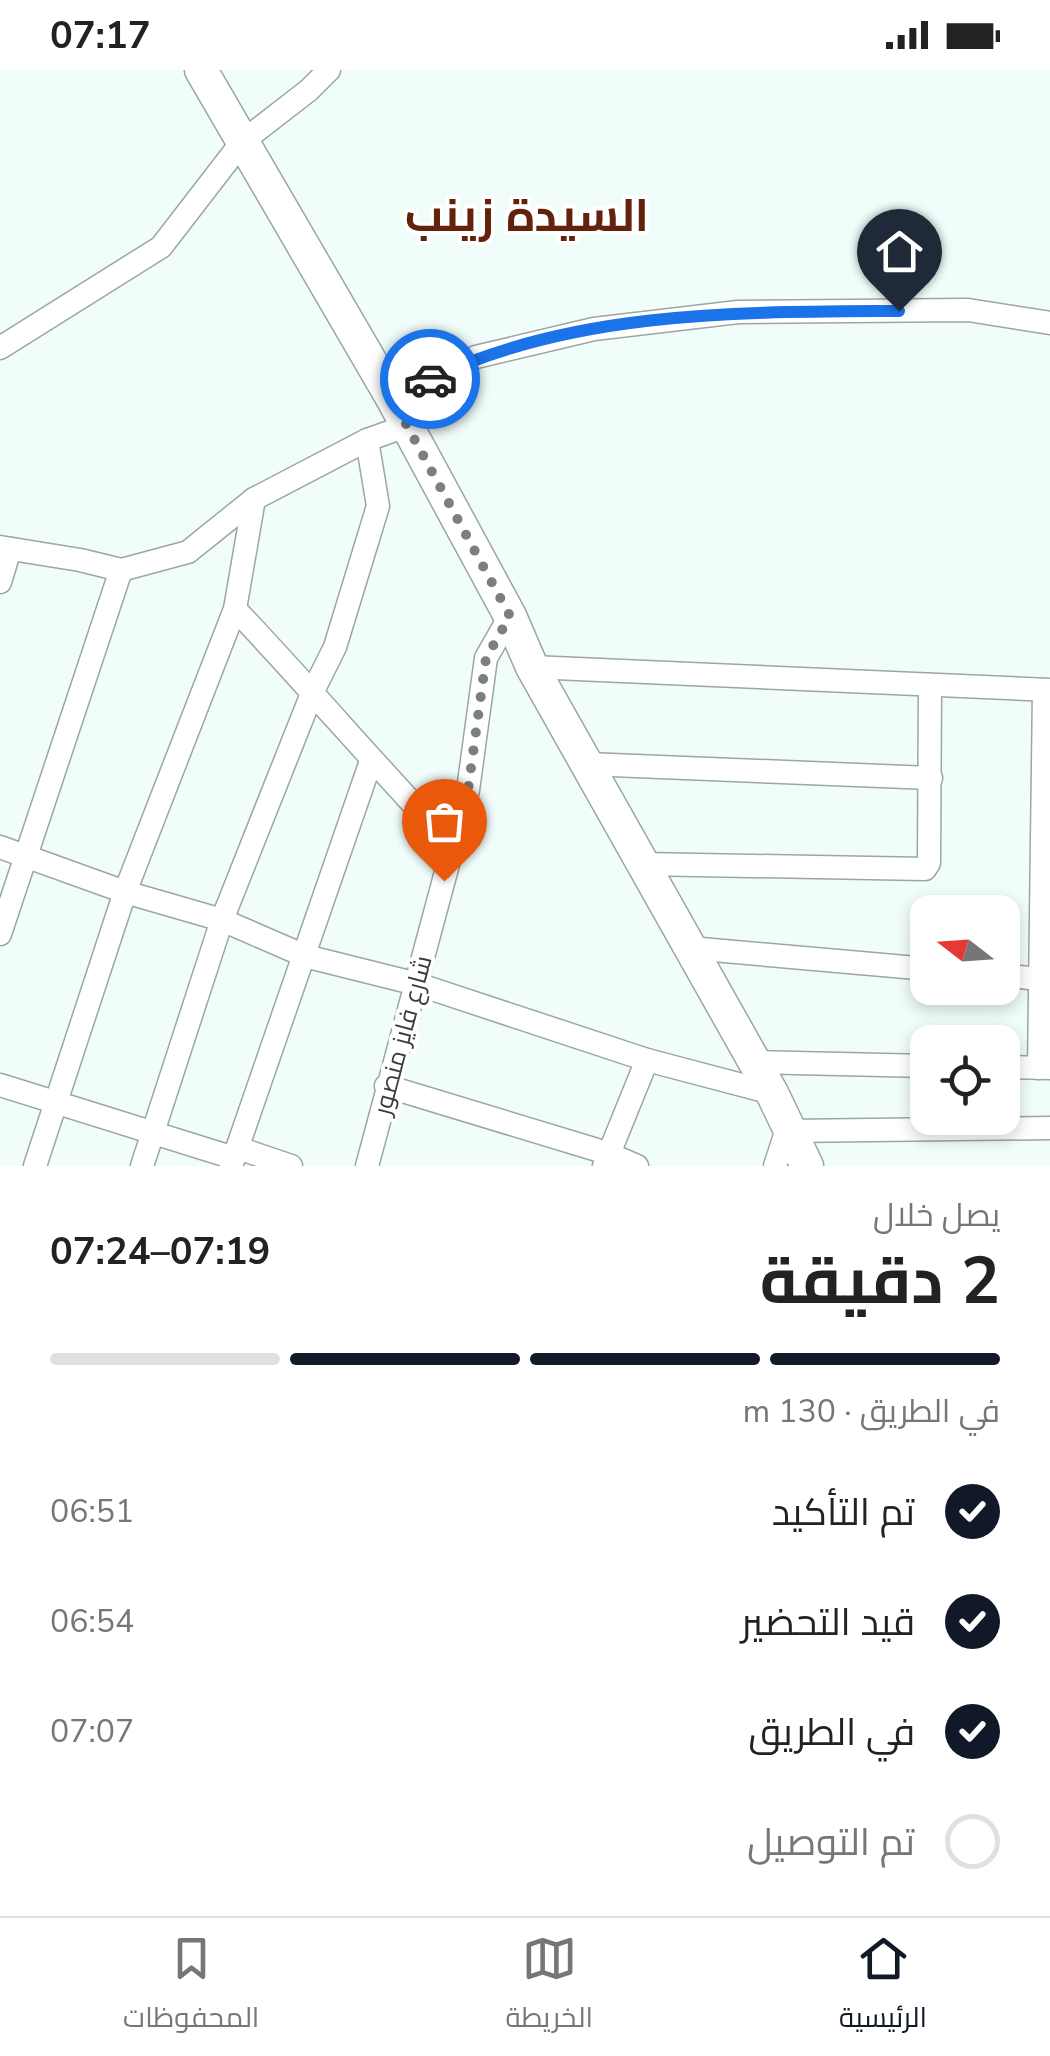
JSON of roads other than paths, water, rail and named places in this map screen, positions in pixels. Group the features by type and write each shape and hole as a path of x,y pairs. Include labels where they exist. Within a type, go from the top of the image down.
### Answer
{"main road":[{"path":"201,70 399,412 510,616 532,667 772,1093 807,1166"}],"street":[{"path":"0,348 161,247 242,142 329,70"},
{"path":"0,582 5,548 121,570 188,552 254,499 367,440 476,357 594,329 720,314 968,310 1050,323"},
{"path":"142,1166 222,920 313,691 335,647 378,506 367,440"},
{"path":"35,1166 125,892 236,609 254,499"},
{"path":"0,934 121,570"},
{"path":"236,609 313,691 371,761 453,846"},
{"name":"شارع فايز منصور","path":"367,1166 468,790 486,658 510,616"},
{"path":"532,667 1047,690 1038,978 1045,1068 1020,1067"},
{"path":"643,864 925,870 931,778 930,685"},
{"path":"234,1157 371,761"},
{"path":"587,764 931,778"},
{"path":"0,847 125,892 222,920 305,956 417,984 646,1060 772,1093"},
{"path":"690,948 910,967"},
{"path":"1020,977 1038,978"},
{"path":"606,1160 646,1060"},
{"path":"754,1062 910,1066"},
{"path":"0,1085 234,1157 291,1166"},
{"path":"386,1086 606,1160 636,1166"},
{"path":"776,1166 788,1130 1050,1128"}],"district":[{"name":"السيدة زينب","path":"527,215"}]}
